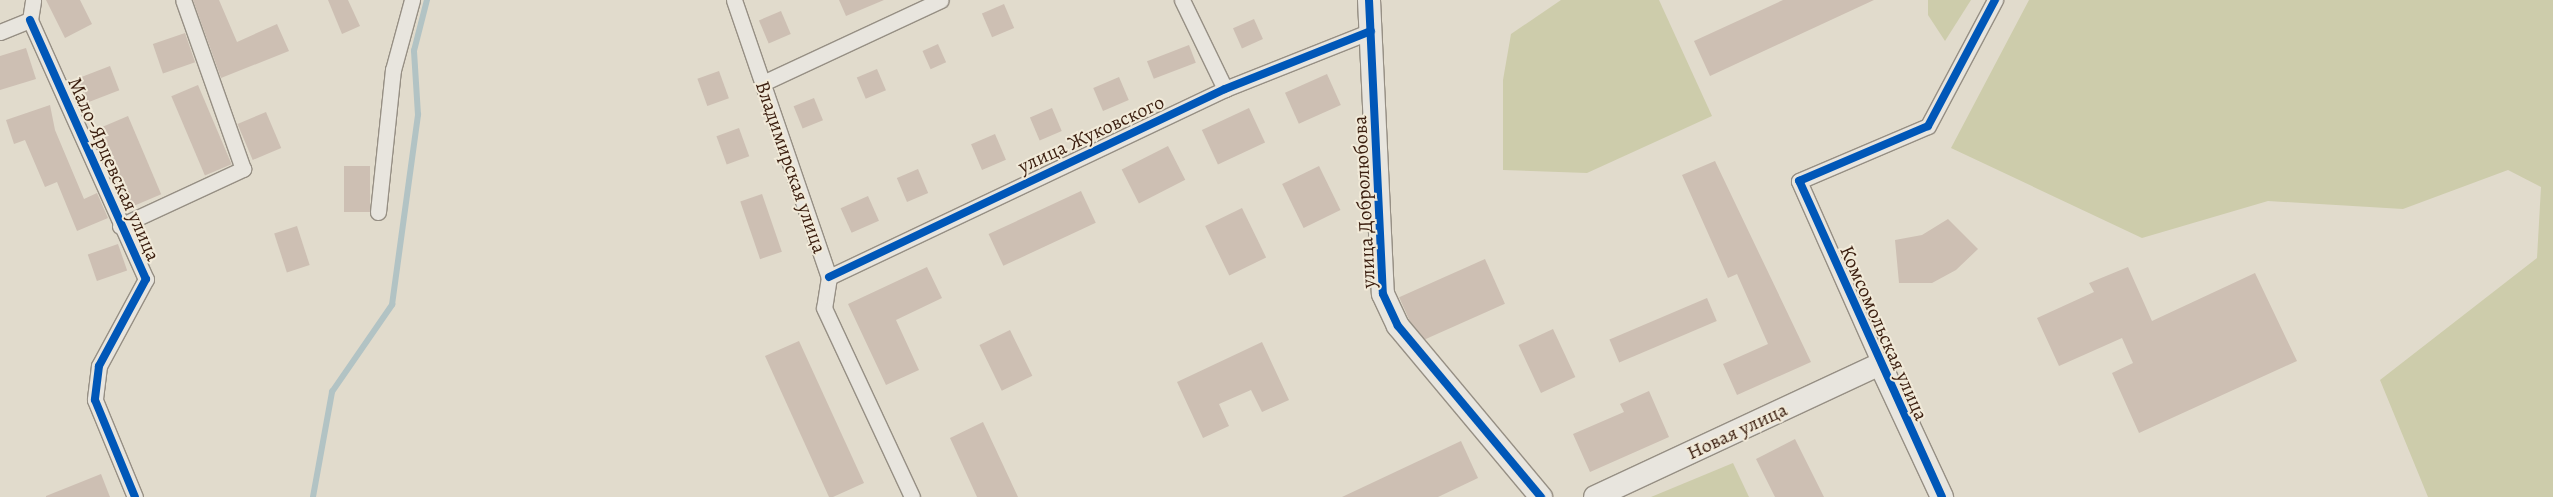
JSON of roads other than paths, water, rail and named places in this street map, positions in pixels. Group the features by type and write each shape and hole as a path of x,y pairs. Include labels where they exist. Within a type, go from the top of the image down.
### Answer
{"street":[{"path":"0,32 30,20 33,0"},
{"path":"120,226 244,169 183,0"},
{"path":"378,212 393,70 412,0"},
{"name":"Владимирская улица","path":"734,0 829,277 824,308 912,497"},
{"path":"763,84 942,0"},
{"path":"1182,0 1225,89"},
{"name":"улица Добролюбова","path":"1369,0 1383,294 1398,326 1541,497"},
{"name":"Комсомольская улица","path":"1942,497 1880,364 1799,181 1928,126 1995,0"},
{"name":"Мало-Ярцевская улица","path":"30,20 120,226 146,279 99,366 95,400 135,497"},
{"name":"улица Жуковского","path":"829,277 1225,89 1371,31"},
{"name":"Новая улица","path":"1595,497 1880,364"}],"waterway":[{"path":"313,497 332,392 392,305 418,115 414,51 427,0"}]}
